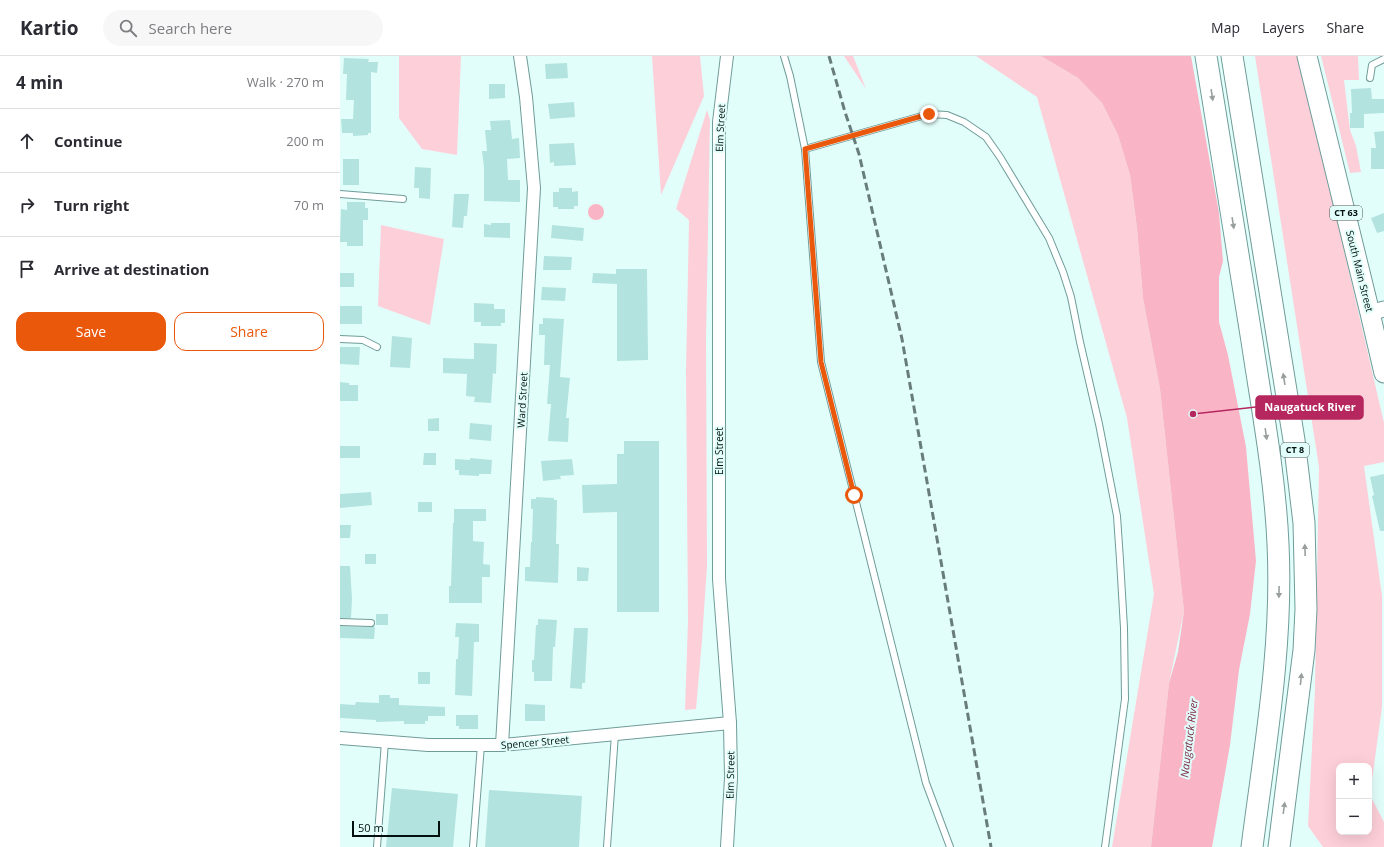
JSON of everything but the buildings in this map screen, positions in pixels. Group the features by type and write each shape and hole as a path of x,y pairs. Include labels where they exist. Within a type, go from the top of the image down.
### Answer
{"highway":[{"name":"CT 8","path":"1206,56 1264,417 1275,502 1278,544 1278,629 1275,672 1252,847"},
{"name":"CT 8","path":"1232,56 1292,432 1304,523 1306,609 1304,650 1279,847"}],"main road":[{"name":"South Main Street","path":"1307,56 1377,311 1384,371"}],"street":[{"name":"Ward Street","path":"502,745 534,188 526,97 520,56"},
{"name":"Elm Street","path":"727,56 718,122 719,579 730,723 731,778 727,847"},
{"name":"Spencer Street","path":"340,738 428,745 502,745 730,723"}],"lane":[{"path":"784,56 790,76 805,149 821,362 926,783 950,847"},
{"path":"1370,78 1372,65 1384,60"},
{"path":"805,149 929,114 947,115 964,122 986,137 1000,157 1049,238 1072,297 1080,342 1099,424 1117,516 1124,628 1125,699 1105,847"},
{"path":"340,194 403,199"},
{"path":"340,339 364,340 377,347"},
{"path":"340,622 371,623"},
{"path":"607,847 615,734"},
{"path":"377,847 385,742"},
{"path":"473,847 481,745"}],"shaded area":[{"path":"399,56 461,56 457,155 422,149 399,118"},
{"path":"652,56 700,56 704,96 661,195"},
{"path":"844,56 853,56 866,89"},
{"path":"976,56 1041,56 1078,78 1102,103 1118,135 1130,175 1137,228 1143,298 1160,389 1184,611 1169,683 1151,847 1112,847 1154,594 1127,418 1037,97"},
{"path":"1255,56 1297,56 1328,181 1384,423 1384,462 1364,466 1382,596 1382,707 1372,780 1372,763 1336,763 1336,835 1372,835 1372,799 1384,822 1384,847 1323,847 1308,826 1315,689 1319,467"},
{"path":"1321,56 1358,56 1359,80 1344,80 1350,130 1356,146 1361,172 1350,173"},
{"path":"707,110 710,120 706,340 707,566 696,709 685,710 688,621 686,371 689,220 676,209"},
{"path":"381,225 444,239 430,325 378,306"}],"water":[{"path":"1041,56 1191,56 1219,213 1223,261 1219,277 1219,322 1228,355 1246,447 1256,561 1250,614 1239,670 1230,745 1212,847 1151,847 1169,683 1178,652 1184,611 1160,389 1143,298 1137,228 1130,175 1118,135 1102,103 1078,78"},
{"path":"596,204 603,209 604,212 599,219 596,220 589,215 588,212 593,205"}],"railway":[{"path":"829,56 859,154 902,339 991,847"}],"place":[{"name":"Naugatuck River","path":"1193,414"}],"route":[{"path":"854,495 821,362 805,149 888,127 929,114"}]}
